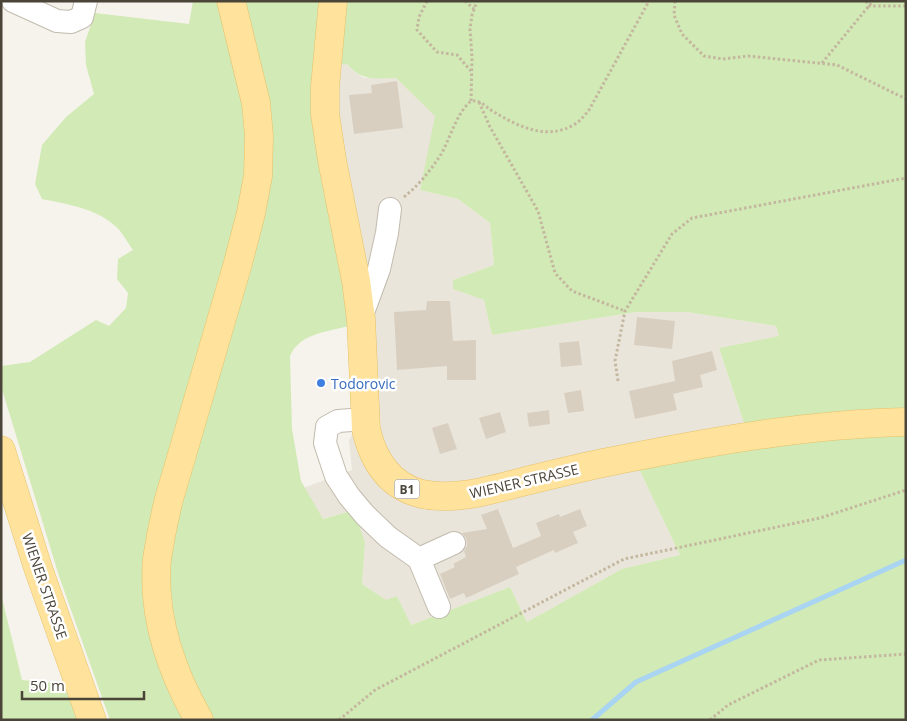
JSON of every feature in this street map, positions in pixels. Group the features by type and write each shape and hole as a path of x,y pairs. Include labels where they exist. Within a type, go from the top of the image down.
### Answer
{"main road":[{"path":"199,720 167,651 158,604 157,572 161,533 169,499 238,263 258,176 259,136 256,103 231,1"},
{"name":"WIENER STRASSE","path":"333,1 325,87 325,114 332,160 356,281 360,319 365,419 368,439 373,453 388,476 398,484 414,492 439,496 480,493 593,465 700,444 826,428 906,422"},
{"name":"WIENER STRASSE","path":"1,450 38,568 92,720"}],"street":[{"path":"14,1 57,21 70,22 82,16 86,1"},
{"path":"360,319 379,269 390,209"},
{"path":"365,419 338,422 326,427 325,443 336,476 349,496 365,515 388,537 419,559 439,607"},
{"path":"419,559 454,543"}],"path":[{"path":"427,1 419,17 417,30 437,52 457,55 471,71"},
{"path":"465,1 474,10"},
{"path":"390,209 416,187 440,156 461,112 470,101 472,57 470,29 477,1"},
{"path":"470,101 478,101 508,121 531,131 554,131 575,124 589,110 649,1"},
{"path":"675,1 674,15 682,34 704,56 723,59 748,56 836,65 906,99"},
{"path":"866,1 869,6"},
{"path":"822,63 873,1"},
{"path":"869,6 906,6"},
{"path":"478,101 490,127 538,212 555,273 572,291 625,311"},
{"path":"618,381 615,362 625,311 672,234 692,218 906,178"},
{"path":"339,720 375,690 624,559 820,518 906,490"},
{"path":"710,720 728,705 819,660 906,654"}],"shaded area":[{"path":"335,64 347,64 353,71 364,78 396,78 436,116 420,190 458,199 490,223 494,265 453,280 454,289 484,300 492,335 636,312 687,312 776,326 780,336 719,348 744,423 639,469 680,555 622,569 527,622 510,587 411,625 397,596 387,601 362,584 365,543 353,510 323,519 303,488 352,470 349,440 353,433"}],"green space":[{"path":"193,1 906,1 906,720 110,720 59,576 1,386 1,366 30,362 96,320 109,326 126,308 128,293 117,279 118,259 133,250 122,233 117,227 98,214 42,199 35,184 42,145 66,117 94,94 86,65 85,42 95,13 189,24","holes":["347,64 353,70 369,78 396,78 435,116 420,190 458,199 490,223 494,265 453,280 453,289 484,300 492,335 636,312 687,312 776,326 779,336 719,348 744,423 639,469 680,555 622,569 527,622 510,587 411,625 397,596 386,600 362,584 365,543 354,510 323,519 301,481 292,429 290,356 300,342 307,338 349,326 335,65"]},
{"path":"1,594 22,680 63,684 78,720 1,720"}],"building":[{"path":"397,81 403,128 354,134 349,95 372,93 371,85"},
{"path":"427,301 450,301 453,341 476,340 476,380 447,380 447,366 397,370 394,312 426,310"},
{"path":"637,317 675,321 672,349 634,345"},
{"path":"579,341 582,365 561,367 559,343"},
{"path":"712,351 717,370 700,375 703,387 673,394 677,410 635,419 629,391 675,381 672,361"},
{"path":"581,390 584,411 568,413 564,393"},
{"path":"549,410 550,424 529,427 527,413"},
{"path":"500,412 506,432 486,439 479,418"},
{"path":"448,423 457,449 440,454 432,428"},
{"path":"498,509 513,548 541,536 536,523 559,514 560,517 580,509 587,526 573,532 578,543 555,553 554,550 516,567 519,574 466,598 464,593 450,599 440,574 455,567 453,564 466,557 464,551 467,545 466,538 462,533 487,529 481,515"}],"waterway":[{"path":"592,720 636,682 906,560"}],"place":[{"name":"Todorovic","path":"321,383"}]}
